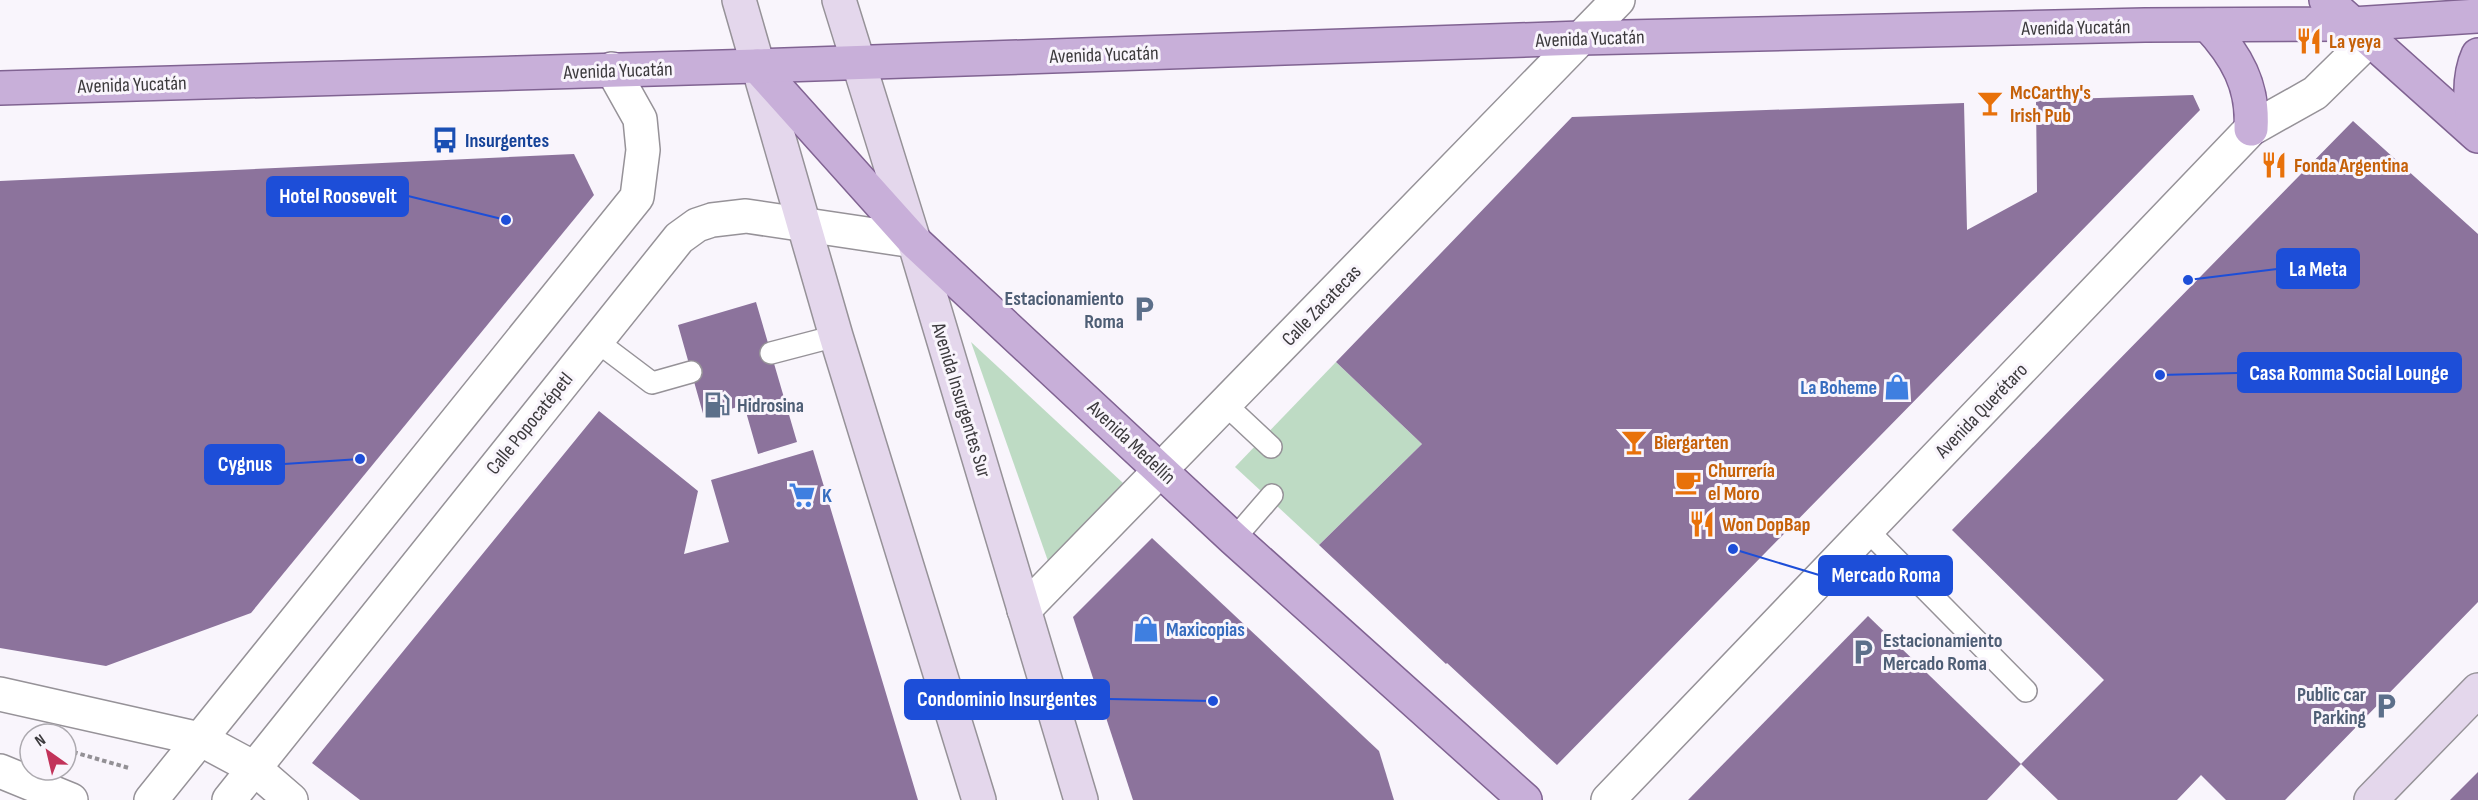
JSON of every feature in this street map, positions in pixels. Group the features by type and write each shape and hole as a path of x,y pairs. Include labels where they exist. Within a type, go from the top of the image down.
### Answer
{"main road":[{"path":"739,0 836,336 979,800"},
{"name":"Avenida Insurgentes Sur","path":"839,0 915,241 1081,800"},
{"path":"2326,0 2477,135"},
{"name":"Avenida Querétaro","path":"2361,32 2378,0"},
{"path":"2361,32 2478,16"},
{"path":"2208,25 2234,55 2243,73 2253,111 2251,129"},
{"name":"Avenida Yucatán","path":"0,88 757,66 1581,38 2208,25 2361,32"},
{"path":"2477,135 2471,109 2471,84 2478,55"},
{"name":"Avenida Medellín","path":"757,66 915,241 1234,538 1525,800"},
{"path":"2371,800 2478,690"}],"street":[{"name":"Calle Zacatecas","path":"1024,610 1618,0"},
{"name":"Avenida Querétaro","path":"1608,800 2251,129 2315,93 2361,32"},
{"path":"151,800 637,197 643,150 640,119 612,69"},
{"name":"Calle Popocatépetl","path":"229,800 679,238 697,225 720,218 746,216 915,241"},
{"path":"0,694 200,739 254,768 291,800"},
{"path":"0,771 71,800"}],"lane":[{"path":"771,353 836,336"},
{"path":"596,340 652,383 692,372"},
{"path":"1225,404 1271,447"},
{"path":"1234,538 1272,495"},
{"path":"1867,530 2025,691"}],"green space":[{"path":"971,342 1123,483 1048,561"},
{"path":"1336,362 1422,444 1319,545 1235,467"}],"building":[{"path":"2193,95 2200,110 1557,765 1319,545 1422,444 1336,362 1572,117 1964,103 1967,230 2037,192 2036,100"},
{"path":"2353,121 2478,234 2478,602 2285,800 2226,800 2201,775 2177,800 2058,800 2021,764 2104,680 1952,530"},
{"path":"574,154 594,195 251,613 106,666 0,648 0,181"},
{"path":"756,302 797,442 758,454 744,405 704,417 678,325"},
{"path":"599,411 698,491 684,554 729,542 711,480 813,450 918,800 360,800 312,763"},
{"path":"1152,538 1379,751 1394,800 1133,800 1073,617"},
{"path":"1868,616 2021,764 1987,800 1688,800"},
{"path":"2478,772 2478,800 2450,800"}],"place":[{"name":"La yeya","path":"2309,41"},
{"name":"McCarthy's Irish Pub","path":"1990,103"},
{"name":"Insurgentes","path":"445,140"},
{"name":"Fonda Argentina","path":"2274,165"},
{"name":"Hotel Roosevelt","path":"506,220"},
{"name":"La Meta","path":"2188,280"},
{"name":"Estacionamiento Roma","path":"1144,309"},
{"name":"Casa Romma Social Lounge","path":"2160,375"},
{"name":"La Boheme","path":"1897,387"},
{"name":"Hidrosina","path":"717,405"},
{"name":"Biergarten","path":"1634,442"},
{"name":"Cygnus","path":"360,459"},
{"name":"Churrería el Moro","path":"1688,482"},
{"name":"K","path":"802,495"},
{"name":"Won DopBap","path":"1702,524"},
{"name":"Mercado Roma","path":"1733,549"},
{"name":"Maxicopias","path":"1146,629"},
{"name":"Estacionamiento Mercado Roma","path":"1863,652"},
{"name":"Condominio Insurgentes","path":"1213,701"},
{"name":"Public car Parking","path":"2386,706"}]}
